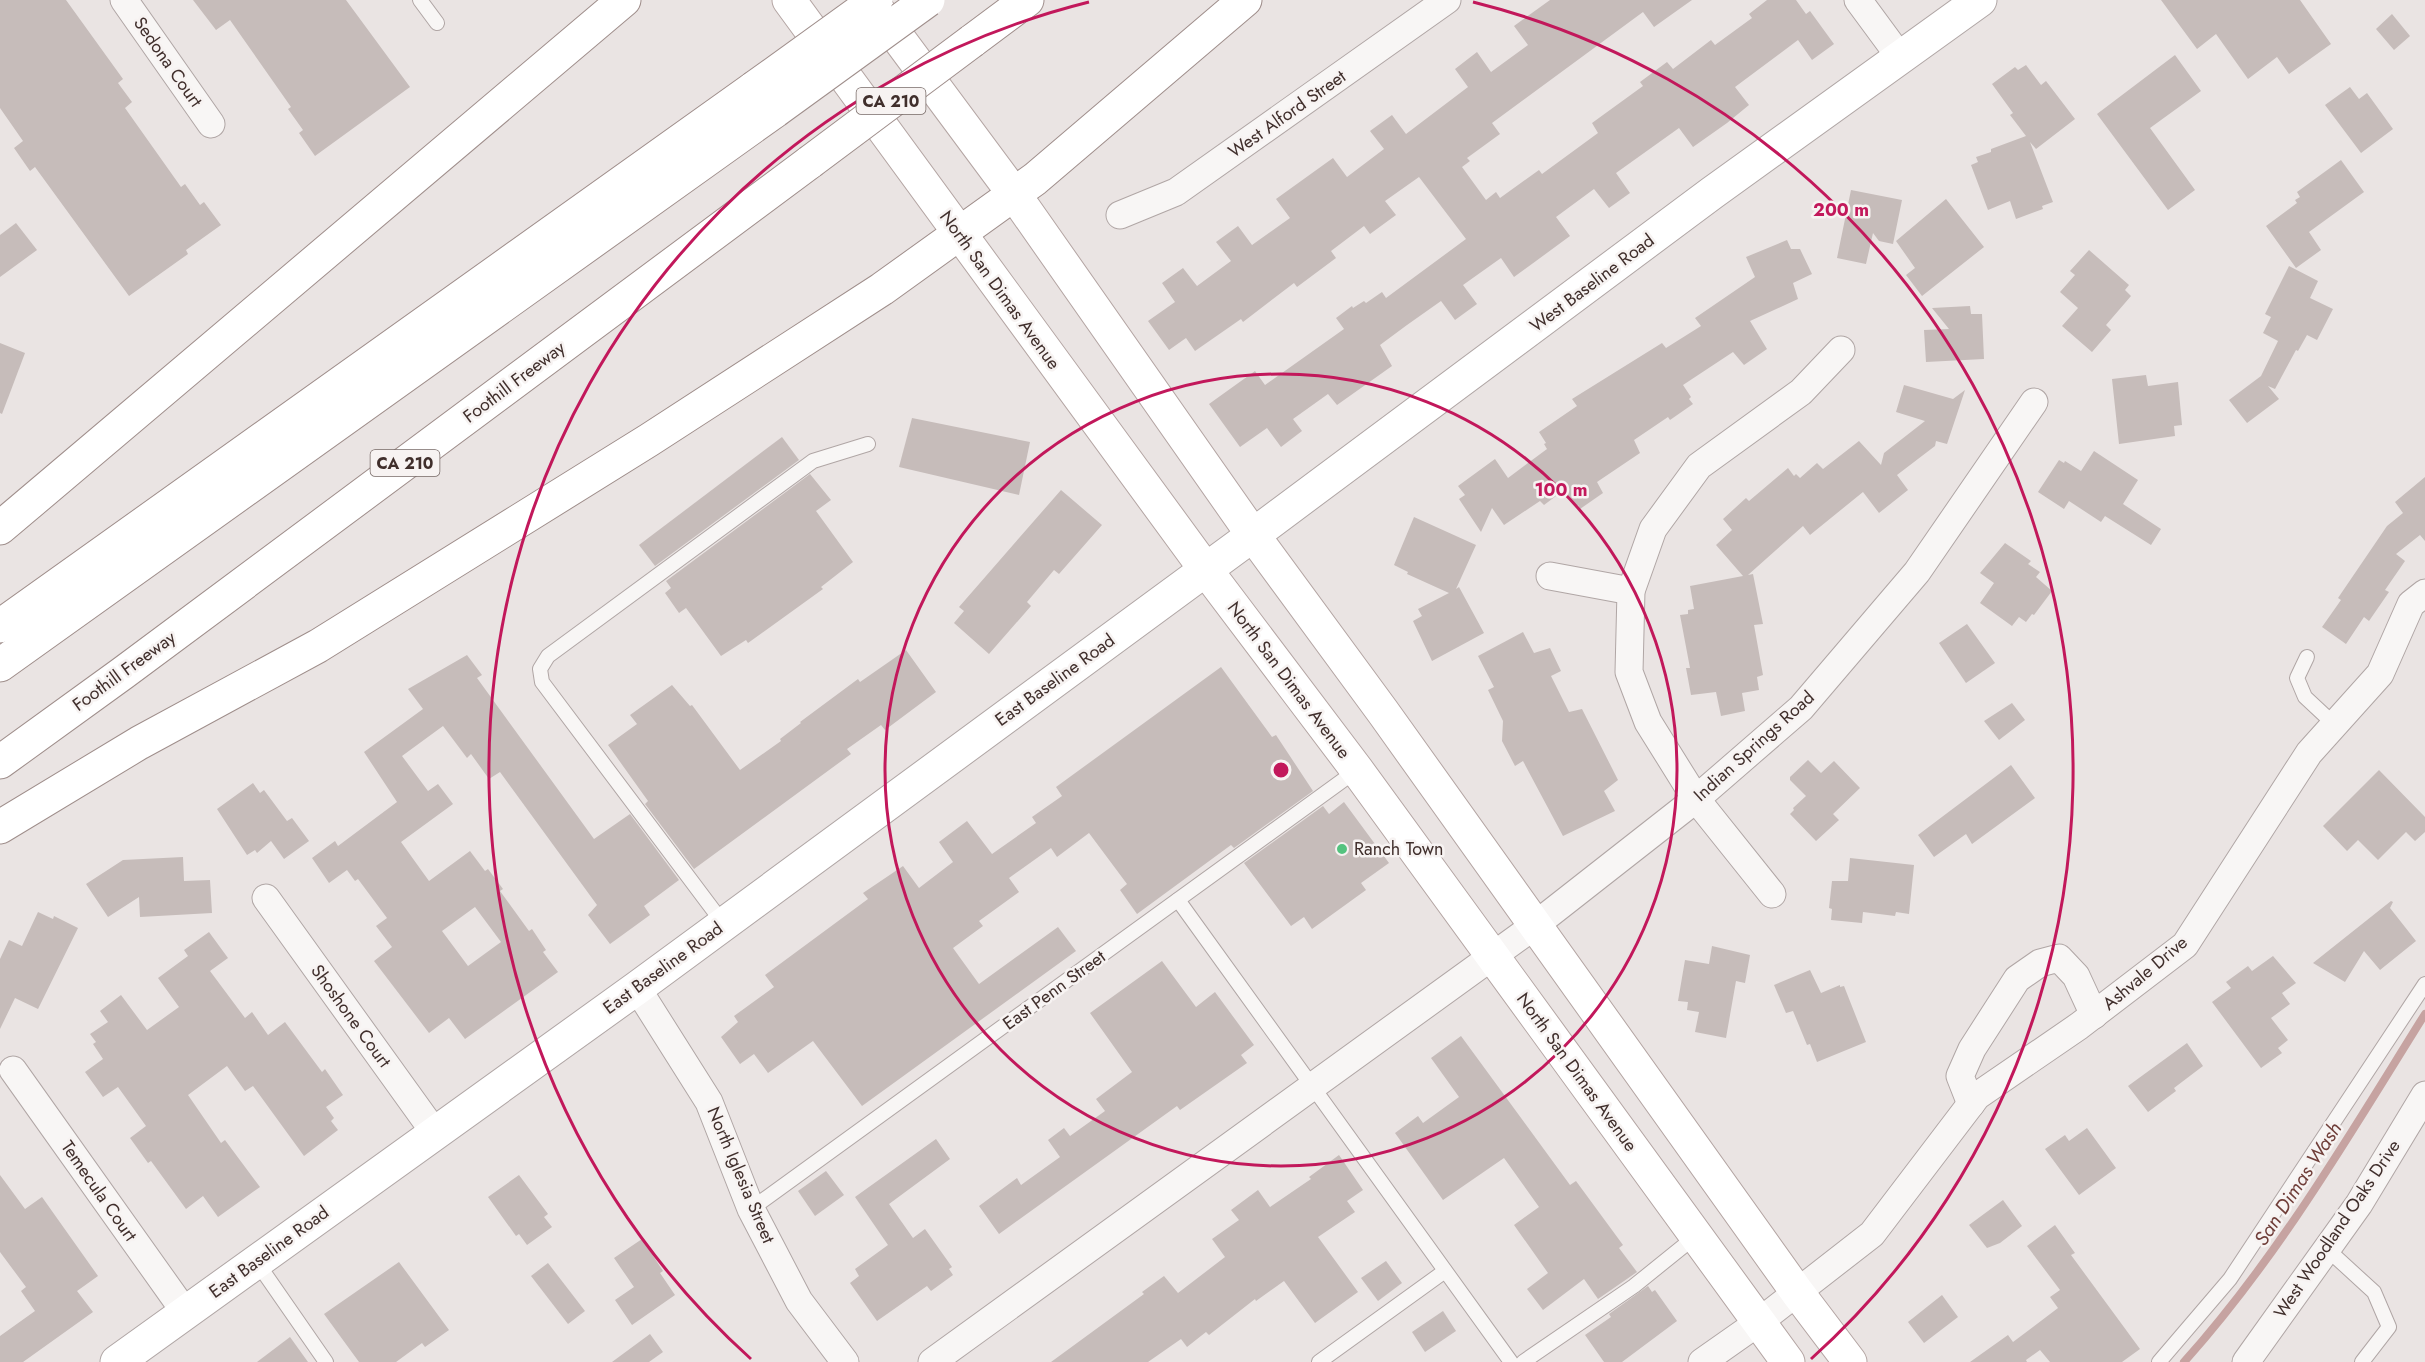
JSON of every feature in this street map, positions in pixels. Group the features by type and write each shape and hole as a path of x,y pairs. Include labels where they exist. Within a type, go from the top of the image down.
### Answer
{"main road":[{"path":"0,528 624,0"},
{"name":"North San Dimas Avenue","path":"789,0 1206,570 1357,770 1788,1362"},
{"path":"871,0 1014,194 1252,535 1383,712 1534,926 1797,1292 1850,1362"},
{"path":"0,665 764,100 876,0"},
{"path":"0,626 764,100 928,0"},
{"name":"Foothill Freeway","path":"0,762 1027,0"},
{"path":"0,827 139,743 318,646 482,546 882,289 1047,170 1245,0"},
{"name":"West Baseline Road","path":"1206,570 1712,193 1980,0"},
{"name":"East Baseline Road","path":"117,1362 637,988 1206,570"}],"street":[{"name":"Sedona Court","path":"124,0 211,124"},
{"name":"West Alford Street","path":"1120,215 1176,192 1447,0"},
{"path":"1858,0 1900,57"},
{"path":"1772,894 1696,799 1648,722 1629,672 1631,591 1653,529 1699,466 1801,392 1841,350"},
{"name":"Indian Springs Road","path":"1492,956 1534,926 1696,799 1801,708 1917,572 2034,402"},
{"path":"1550,576 1631,591"},
{"name":"Ashvale Drive","path":"1702,1362 1759,1322 1872,1234 1977,1096 2094,1015 2185,945 2309,753 2380,674 2411,604 2425,593"},
{"name":"Shoshone Court","path":"266,898 435,1133"},
{"path":"932,1362 1492,956"},
{"path":"1971,1104 1959,1076 1972,1049 2017,979 2040,963 2059,958 2076,976 2094,1015"},
{"name":"North Iglesia Street","path":"637,988 709,1102 751,1209 799,1300 845,1362"},
{"name":"Temecula Court","path":"13,1070 185,1312"},
{"name":"West Woodland Oaks Drive","path":"2246,1362 2359,1204 2425,1095"}],"lane":[{"path":"420,0 437,23"},
{"path":"723,923 542,681 540,669 548,656 813,461 868,444"},
{"path":"2307,657 2297,678 2306,697 2335,725"},
{"name":"East Penn Street","path":"751,1209 1357,770"},
{"path":"1178,900 1511,1362"},
{"path":"2159,1362 2230,1279 2425,984"},
{"path":"1523,1362 1634,1287 1696,1236"},
{"path":"2327,1249 2374,1293 2389,1327 2362,1362"},
{"path":"256,1261 326,1362"},
{"path":"1319,1362 1445,1271"}],"building":[{"path":"0,0 66,0 123,79 118,83 132,102 125,108 181,187 185,184 200,205 204,202 221,225 186,250 188,254 129,296 35,167 30,171 14,148 23,141 0,108"},
{"path":"193,0 346,0 410,87 315,156 299,133 303,130 288,109 291,107 230,20 216,30"},
{"path":"1550,0 1692,0 1654,27 1643,12 1492,123 1500,134 1467,158 1470,161 1462,167 1486,200 1496,192 1500,198 1539,170 1542,174 1598,133 1592,123 1643,86 1640,82 1667,62 1673,69 1711,40 1715,45 1752,18 1749,14 1767,0 1796,0 1806,14 1810,11 1834,44 1812,60 1798,40 1735,87 1749,105 1727,123 1693,147 1679,128 1616,173 1630,193 1609,208 1594,189 1556,217 1570,236 1536,261 1514,277 1501,258 1463,285 1477,304 1455,320 1441,301 1407,325 1380,345 1392,366 1337,405 1328,394 1293,419 1302,431 1281,447 1267,428 1240,447 1209,404 1255,371 1265,385 1344,329 1336,318 1352,306 1353,308 1364,301 1366,303 1382,292 1386,298 1466,239 1419,177 1385,201 1396,215 1370,234 1364,226 1331,251 1336,258 1297,287 1294,283 1243,322 1241,319 1195,351 1186,338 1169,350 1148,321 1175,302 1162,283 1183,268 1197,286 1231,261 1216,242 1238,226 1252,245 1290,218 1276,199 1333,158 1347,177 1384,149 1370,131 1392,115 1406,134 1468,87 1455,69 1477,52 1491,72 1528,45 1514,26"},
{"path":"2161,0 2300,0 2331,44 2289,74 2277,57 2248,79 2216,34 2197,49"},
{"path":"2392,14 2410,36 2394,50 2376,29"},
{"path":"2175,55 2201,91 2150,128 2195,190 2168,210 2097,114"},
{"path":"2026,65 2041,85 2046,81 2075,119 2036,149 2030,142 2053,202 2042,206 2043,209 2016,219 2010,201 1988,210 1971,165 1978,162 1976,157 1991,152 1991,149 2026,136 2010,115 2013,113 1992,84 2015,67 2018,70"},
{"path":"2350,87 2359,99 2367,93 2393,129 2361,153 2325,105"},
{"path":"2341,160 2364,192 2309,232 2321,250 2296,268 2266,226 2297,203 2295,200 2300,197 2297,192"},
{"path":"1851,190 1902,200 1893,244 1879,241 1873,233 1866,264 1837,258"},
{"path":"1946,199 1984,247 1922,296 1906,275 1915,268 1896,241"},
{"path":"16,223 37,250 0,277 0,235"},
{"path":"1787,240 1791,249 1800,249 1812,274 1793,283 1798,299 1750,321 1767,349 1744,365 1733,352 1683,385 1693,404 1670,420 1668,417 1634,440 1640,453 1597,482 1603,493 1580,509 1564,490 1544,505 1540,501 1504,525 1492,508 1481,532 1459,499 1465,495 1458,486 1495,459 1508,478 1547,449 1539,432 1577,406 1572,399 1662,343 1666,348 1701,326 1695,318 1755,277 1746,257"},
{"path":"2089,250 2129,285 2125,290 2131,296 2106,325 2111,330 2092,352 2062,326 2078,308 2060,292 2075,275 2070,271"},
{"path":"2289,266 2318,281 2310,298 2333,309 2317,340 2307,335 2298,351 2296,350 2275,389 2268,386 2279,399 2247,423 2229,400 2261,376 2278,341 2263,333 2271,317 2265,314"},
{"path":"1970,306 1971,314 1982,314 1984,359 1926,362 1924,330 1949,329 1932,308"},
{"path":"0,343 25,353 2,414 0,413"},
{"path":"2146,375 2148,386 2178,382 2182,425 2174,426 2175,436 2119,444 2112,379"},
{"path":"1904,385 1953,399 1965,390 1947,444 1936,441 1935,446 1897,475 1908,490 1879,513 1863,492 1810,535 1803,526 1748,575 1753,574 1763,624 1754,625 1763,675 1757,677 1759,690 1742,693 1745,711 1721,716 1716,692 1691,695 1686,668 1690,668 1680,615 1688,614 1688,610 1694,609 1690,586 1743,576 1716,545 1732,530 1723,519 1746,498 1749,501 1788,468 1794,476 1796,474 1800,478 1817,463 1823,469 1859,441 1881,465 1884,453 1925,421 1896,412"},
{"path":"912,418 1030,442 1019,495 899,467"},
{"path":"782,437 799,460 655,566 639,545"},
{"path":"2094,451 2138,480 2123,504 2161,529 2151,545 2105,516 2101,522 2069,501 2064,509 2038,492 2059,460 2081,471"},
{"path":"810,474 831,500 816,511 853,562 821,587 823,589 748,643 746,640 721,656 686,608 679,613 665,593 671,588 666,581"},
{"path":"2425,477 2425,541 2420,535 2396,554 2405,561 2385,590 2389,592 2369,621 2364,617 2346,644 2322,627 2341,600 2338,598 2387,526 2403,513 2395,502"},
{"path":"1061,490 1102,525 1059,574 1054,570 1027,602 1031,606 989,654 954,623 964,611 959,607"},
{"path":"1414,517 1476,545 1456,589 1459,587 1484,633 1432,661 1413,621 1422,616 1418,609 1449,593 1407,574 1408,572 1394,565"},
{"path":"2005,543 2031,561 2028,564 2040,572 2036,577 2052,591 2026,622 2019,617 2012,626 1980,603 1994,583 1980,573"},
{"path":"1967,624 1995,663 1966,683 1939,643"},
{"path":"1523,632 1534,653 1550,648 1561,671 1551,676 1569,712 1582,709 1618,780 1604,791 1615,811 1563,836 1523,761 1515,766 1502,741 1503,721 1488,690 1494,687 1478,656"},
{"path":"906,650 936,692 885,730 881,725 847,749 851,754 694,869 645,804 648,801 608,745 637,724 630,715 672,685 690,706 692,705 740,770 781,741 780,739 800,722 858,679 860,682"},
{"path":"467,655 482,675 477,678 594,839 630,814 679,880 644,906 650,915 610,944 588,915 597,905 500,772 489,779 471,754 467,758 443,726 402,756 428,791 438,784 453,804 401,842 429,881 470,851 503,889 500,891 529,931 532,929 546,950 543,952 558,972 465,1039 449,1018 429,1033 374,961 392,947 376,926 387,918 358,879 355,881 347,870 329,883 312,858 335,841 338,846 397,802 364,752 423,709 408,689","holes":["475,907 501,942 468,966 442,931"]},
{"path":"1221,667 1272,737 1276,735 1313,791 1234,848 1231,845 1137,914 1120,890 1127,884 1089,833 1057,857 1051,848 1009,878 1019,892 979,921 983,926 953,948 979,984 1058,927 1076,951 862,1106 813,1041 768,1073 754,1054 740,1064 721,1037 738,1022 734,1016 774,987 765,975 868,899 863,893 903,866 919,888 953,862 939,842 967,821 992,854 1036,823 1032,817 1062,796 1056,787"},
{"path":"2012,703 2025,720 1999,740 1984,721"},
{"path":"1808,760 1821,773 1834,761 1860,788 1833,814 1839,820 1816,841 1790,814 1806,796 1790,780 1790,777"},
{"path":"2011,765 2035,798 1972,844 1966,834 1934,857 1918,835"},
{"path":"2379,770 2425,817 2425,832 2415,841 2406,832 2378,860 2358,840 2347,851 2323,826"},
{"path":"253,783 260,793 264,790 287,821 292,818 309,841 284,859 271,841 257,853 255,850 247,855 217,809"},
{"path":"1344,802 1389,863 1361,883 1366,890 1312,929 1304,917 1291,926 1244,863 1323,806 1329,814"},
{"path":"183,857 184,881 210,880 212,913 140,917 139,897 108,917 86,884 123,860"},
{"path":"1850,858 1914,865 1909,914 1896,912 1895,916 1863,912 1862,923 1831,920 1832,909 1829,908 1832,881 1848,881"},
{"path":"2391,901 2393,902 2390,908 2416,941 2380,970 2364,951 2345,982 2313,963"},
{"path":"38,912 53,919 54,916 78,928 38,1009 15,998 0,1029 0,959 9,940 22,946"},
{"path":"209,932 228,958 210,971 245,1018 252,1012 268,1035 285,1022 322,1072 325,1069 343,1095 326,1107 334,1118 331,1121 338,1130 304,1156 253,1086 245,1091 227,1066 188,1095 221,1143 225,1140 260,1187 218,1217 203,1196 186,1209 151,1161 148,1163 130,1138 146,1126 118,1087 103,1097 85,1072 103,1059 93,1044 96,1042 90,1034 108,1022 100,1011 121,995 147,1030 179,1007 158,978 188,956 184,950"},
{"path":"1712,946 1750,955 1745,983 1736,981 1726,1038 1695,1032 1699,1012 1687,1010 1688,1002 1678,1001 1685,960 1709,964"},
{"path":"2273,956 2296,983 2282,993 2290,1004 2271,1018 2288,1040 2278,1048 2282,1053 2261,1068 2212,1002 2231,988 2226,982 2248,966 2252,971"},
{"path":"1162,961 1196,1007 1215,992 1254,1045 1241,1055 1247,1063 1180,1110 1177,1106 999,1234 979,1206 1017,1178 1021,1185 1060,1157 1048,1140 1064,1128 1070,1136 1105,1111 1096,1099 1132,1072 1090,1013"},
{"path":"1810,970 1821,993 1840,985 1840,987 1844,986 1866,1042 1817,1062 1810,1044 1807,1045 1793,1011 1786,1013 1774,985"},
{"path":"1461,1036 1570,1185 1576,1181 1623,1245 1619,1248 1637,1272 1598,1299 1584,1279 1543,1310 1527,1289 1548,1273 1514,1225 1539,1207 1504,1158 1443,1200 1395,1133 1418,1116 1423,1123 1459,1097 1431,1058"},
{"path":"2187,1043 2203,1066 2174,1088 2176,1091 2148,1112 2128,1086"},
{"path":"2087,1128 2116,1168 2079,1195 2045,1149 2065,1135 2069,1141"},
{"path":"936,1139 950,1159 889,1204 913,1238 925,1229 952,1267 949,1269 953,1275 931,1291 927,1286 877,1321 850,1283 859,1276 855,1269 888,1245 855,1197"},
{"path":"1339,1155 1363,1190 1347,1201 1355,1212 1318,1237 1358,1292 1315,1323 1284,1281 1256,1301 1255,1299 1209,1335 1206,1332 1187,1347 1181,1339 1148,1362 1051,1362 1144,1294 1142,1292 1164,1276 1178,1293 1225,1257 1212,1239 1239,1220 1231,1210 1258,1190 1270,1207 1311,1179 1309,1177"},
{"path":"826,1171 844,1195 815,1216 798,1191"},
{"path":"0,1175 25,1209 42,1197 98,1276 77,1291 93,1312 23,1362 0,1362 0,1336 35,1311 21,1291 26,1287 0,1252"},
{"path":"519,1175 548,1214 544,1217 552,1227 527,1245 519,1234 516,1236 488,1197"},
{"path":"2003,1200 2022,1226 2000,1243 1987,1248 1969,1225"},
{"path":"2055,1225 2075,1253 2071,1255 2140,1349 2122,1362 2050,1362 2040,1350 2026,1360 2027,1362 1970,1362 2008,1335 2013,1342 2058,1308 2050,1297 2060,1290 2027,1246"},
{"path":"642,1239 663,1271 660,1273 675,1295 632,1325 615,1300 634,1287 614,1258"},
{"path":"1386,1261 1402,1283 1378,1301 1361,1278"},
{"path":"399,1262 449,1330 425,1347 422,1343 396,1362 359,1362 324,1314"},
{"path":"548,1263 585,1311 568,1324 531,1276"},
{"path":"1648,1286 1652,1292 1655,1290 1677,1321 1622,1362 1604,1362 1585,1335 1611,1317 1609,1314"},
{"path":"1942,1295 1958,1317 1924,1343 1908,1322"},
{"path":"1443,1311 1456,1331 1425,1352 1412,1332"},
{"path":"650,1334 663,1352 649,1362 612,1362"},
{"path":"290,1337 308,1362 257,1362"}],"waterway":[{"name":"San Dimas Wash","path":"2184,1362 2219,1322 2282,1237 2341,1149 2425,1014"}],"place":[{"name":"Ranch Town","path":"1342,849"}]}
